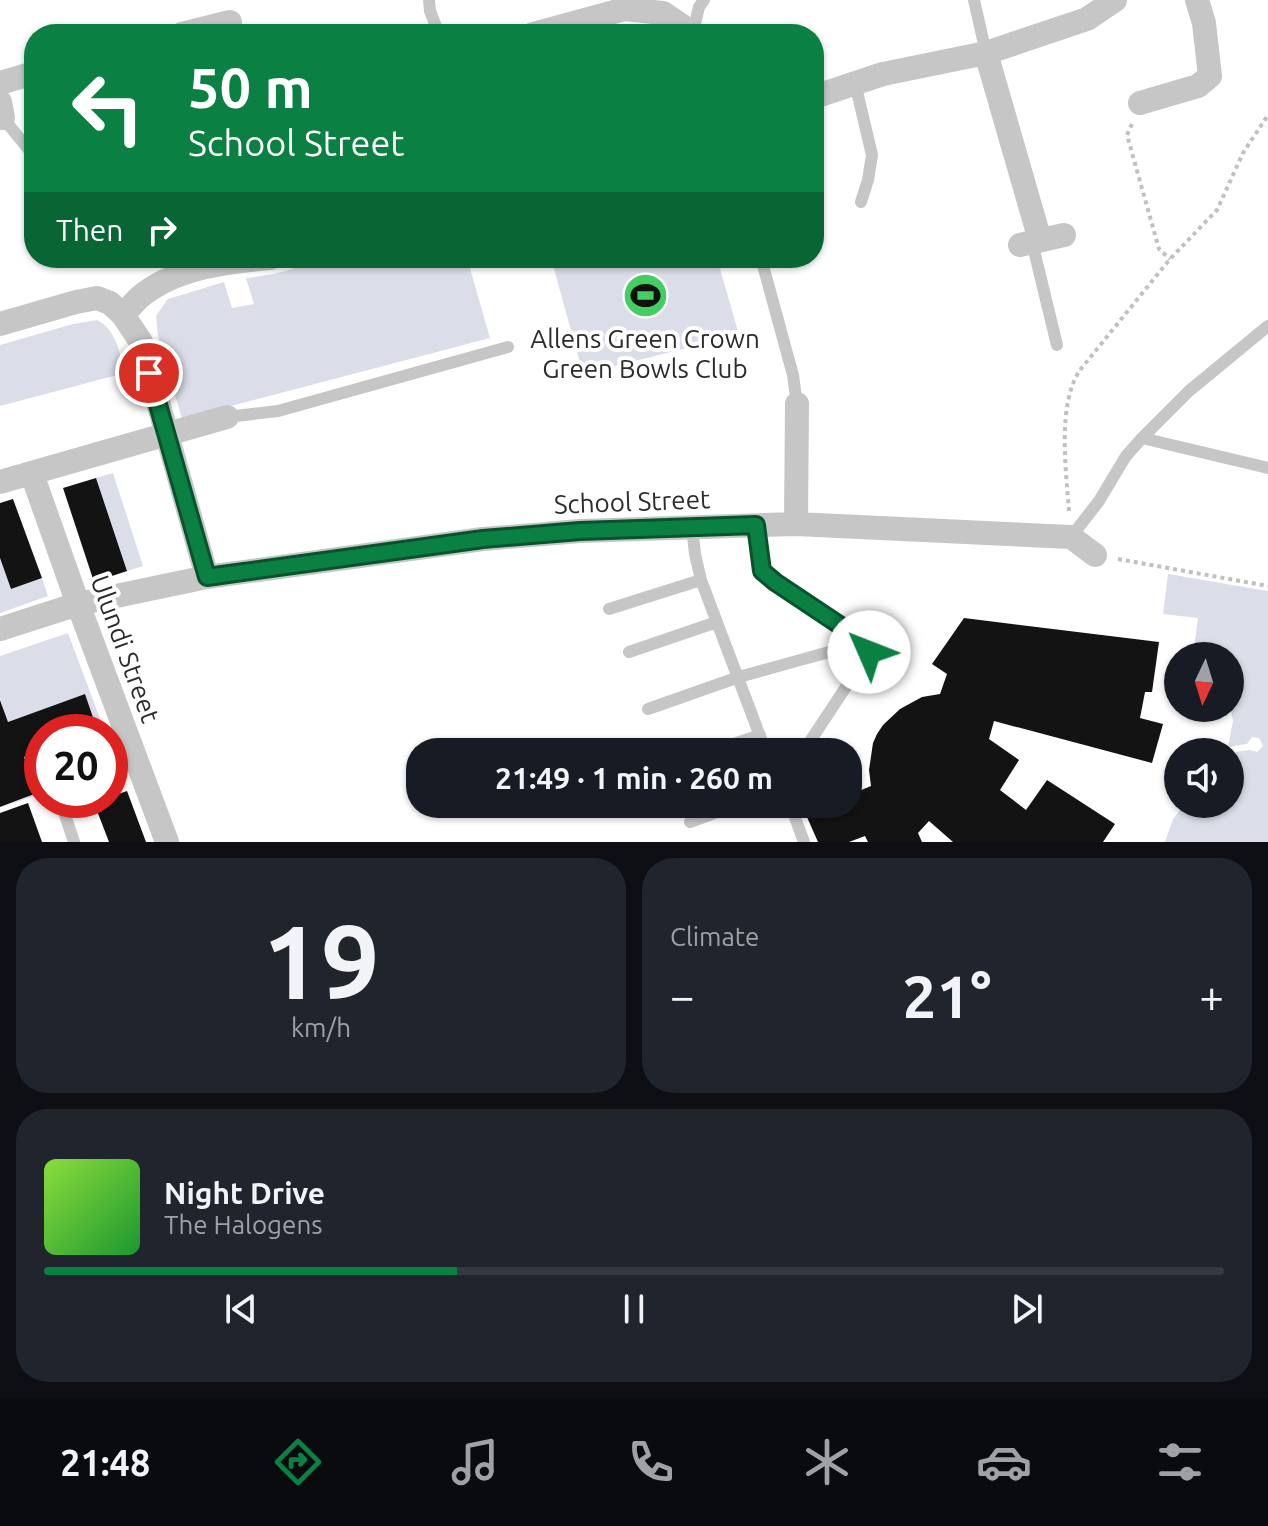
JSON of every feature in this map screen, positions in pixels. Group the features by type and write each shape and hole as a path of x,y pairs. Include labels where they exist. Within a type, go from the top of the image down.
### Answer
{"street":[{"path":"824,94 883,74 986,53 1087,19 1115,0"},
{"path":"1140,103 1198,86 1210,76 1204,23 1197,0"},
{"path":"570,24 625,9 663,13 680,24"},
{"path":"986,53 1031,243 1064,235"},
{"path":"0,83 24,76"},
{"path":"123,315 143,294 168,279 204,268"},
{"path":"0,324 97,298 110,303 123,315 141,342 207,577"},
{"path":"796,524 797,404"},
{"path":"0,480 32,474 227,417"},
{"name":"Ulundi Street","path":"32,474 167,842"},
{"name":"School Street","path":"0,629 78,604 207,577 483,539 580,531 796,524 1071,537"},
{"path":"1071,537 1095,555"}],"lane":[{"path":"429,0 435,24"},
{"path":"695,24 704,0"},
{"path":"974,0 986,53"},
{"path":"855,83 872,155 861,202"},
{"path":"2,110 24,142"},
{"path":"1031,243 1057,345"},
{"path":"764,268 793,375 797,404"},
{"path":"1071,537 1099,501 1126,456 1142,438 1189,391 1268,326"},
{"path":"227,417 278,411 508,347"},
{"path":"1142,438 1268,468"},
{"path":"756,525 762,571 865,642 869,652 812,738"},
{"path":"692,527 701,580 761,738"},
{"path":"609,609 701,580"},
{"path":"629,652 717,622"},
{"path":"648,709 739,677 865,642"},
{"path":"751,738 760,735"},
{"path":"66,818 74,842"},
{"path":"690,822 701,818"},
{"path":"795,818 804,842"}],"path":[{"path":"1140,103 1127,135 1159,249 1170,259"},
{"path":"1071,537 1065,462 1067,403 1071,382 1170,259 1217,210 1243,153 1268,115"},
{"path":"1095,555 1268,586"}],"shaded area":[{"path":"294,268 470,268 490,338 182,419 158,336 156,316 168,299 224,282 232,308 254,304 246,278"},
{"name":"Allens Green Crown Green Bowls Club","path":"554,268 720,268 739,335 583,374"},
{"path":"97,320 113,336 125,373 0,406 0,345"},
{"path":"113,473 143,566 127,571 96,478"},
{"path":"0,558 11,589 42,578 48,596 0,613"},
{"path":"1168,574 1268,591 1268,842 1165,842 1174,818 1244,818 1244,751 1257,752 1263,746 1259,738 1252,737 1244,744 1244,738 1230,738 1233,722 1244,722 1244,642 1195,642 1198,618 1163,614"},
{"path":"68,633 98,714 92,714 85,694 8,722 0,698 0,656"}],"building":[{"path":"96,478 127,571 94,582 63,488"},
{"path":"13,499 42,578 11,589 0,558 0,503"},
{"path":"964,618 1159,642 1152,692 1145,692 1140,718 1163,724 1152,763 994,721 989,739 1019,760 1000,790 1026,810 1047,780 1115,824 1103,842 953,842 929,821 918,833 922,842 868,842 865,836 849,842 818,842 807,818 862,818 862,790 871,786 869,770 877,734 900,709 922,697 940,694 947,674 932,664"},
{"path":"85,694 92,714 30,714"},
{"path":"0,700 8,722 24,716 24,798 0,807"},
{"path":"128,794 146,842 109,842 100,818 128,818"},
{"path":"24,804 24,818 33,818 42,842 0,842 0,813"}],"place":[{"name":"Allens Green Crown Green Bowls Club","path":"645,296"}],"route":[{"path":"149,373 207,577 483,539 580,531 756,525 762,571 865,642 869,652"}]}
